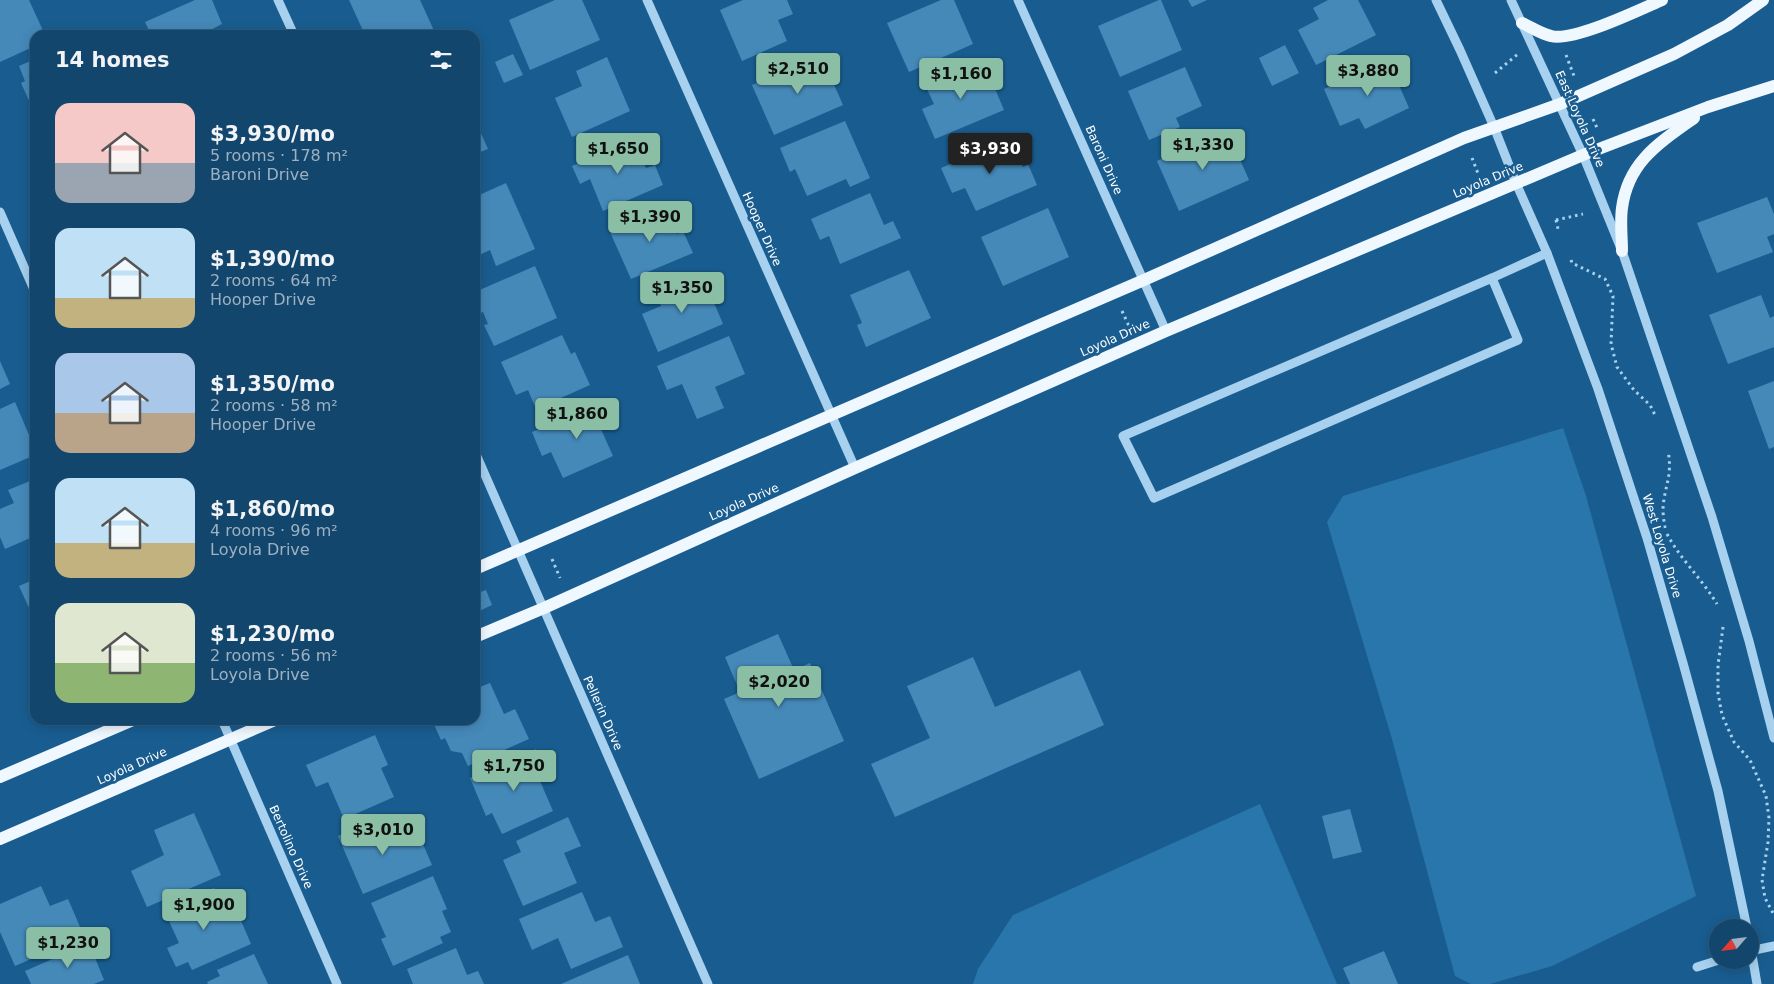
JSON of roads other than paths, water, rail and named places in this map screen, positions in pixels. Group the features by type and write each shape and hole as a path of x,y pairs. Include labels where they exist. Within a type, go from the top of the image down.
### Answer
{"main road":[{"path":"1522,22 1551,37 1571,35 1623,17 1662,0"},
{"path":"480,567 1144,280 1464,138 1560,104 1674,54 1728,25 1763,0"},
{"name":"Loyola Drive","path":"480,635 1166,331 1583,155 1708,107 1774,86"},
{"path":"1622,251 1622,209 1627,185 1637,165 1654,147 1708,107"},
{"path":"0,777 121,725"},
{"name":"Loyola Drive","path":"0,839 263,725"}],"street":[{"path":"278,0 292,30"},
{"name":"Hooper Drive","path":"647,0 855,468"},
{"name":"Baroni Drive","path":"1018,0 1166,331"},
{"path":"1436,0 1494,127 1516,183"},
{"name":"East Loyola Drive","path":"1511,0 1583,155 1622,251"},
{"name":"West Loyola Drive","path":"1516,183 1547,253 1598,389 1647,538 1718,791 1745,919"},
{"path":"0,212 30,281"},
{"path":"1622,251 1712,517 1749,641 1774,738"},
{"path":"1492,278 1518,340 1154,498 1123,436 1547,253"},
{"name":"Pellerin Drive","path":"480,463 708,984"},
{"name":"Bertolino Drive","path":"224,725 337,984"},
{"path":"1759,947 1774,946"},
{"path":"1697,967 1709,963"},
{"path":"1754,969 1757,984"}]}
